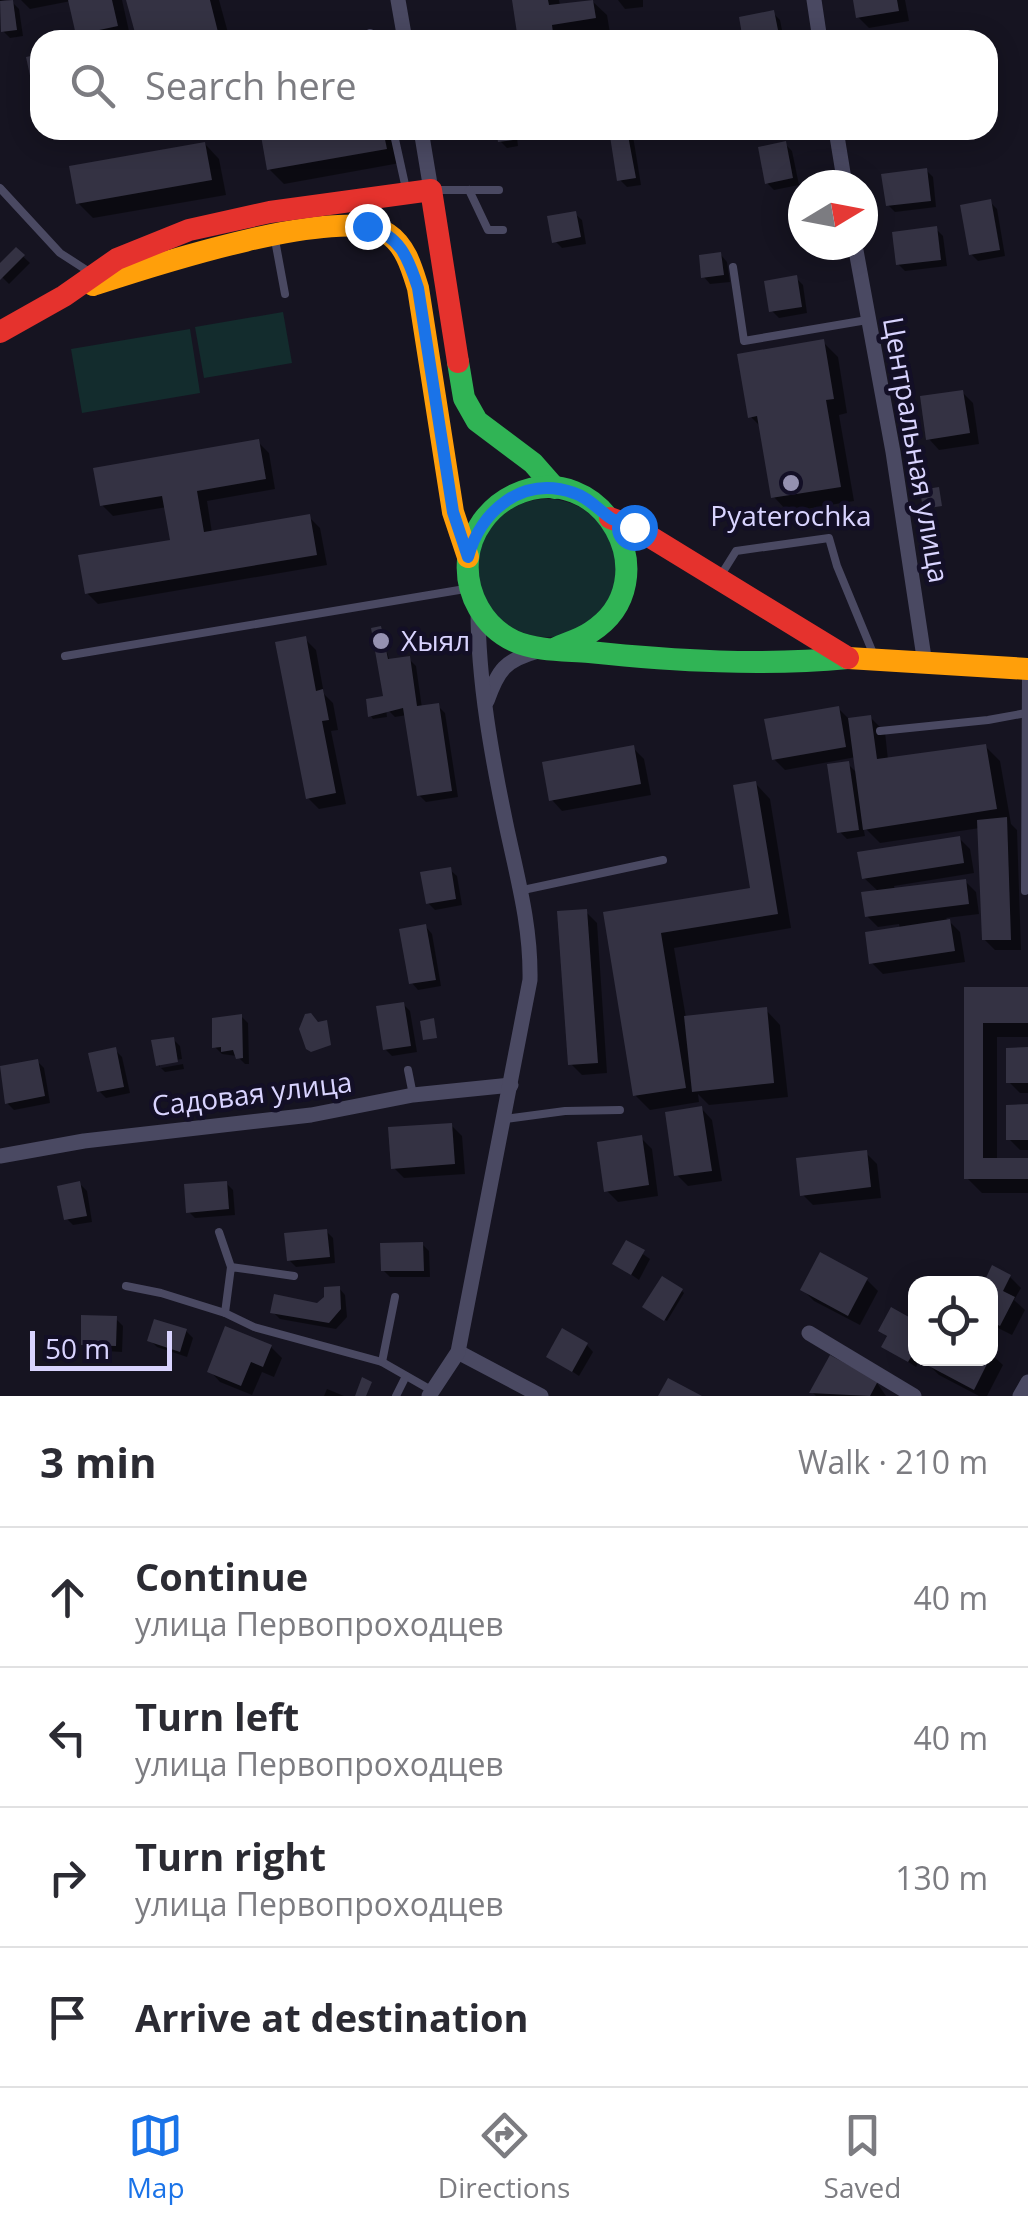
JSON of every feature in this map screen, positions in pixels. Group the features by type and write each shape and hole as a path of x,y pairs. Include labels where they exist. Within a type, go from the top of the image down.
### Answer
{"street":[{"path":"398,0 403,30"},
{"path":"814,0 818,30"},
{"path":"423,140 464,398 486,433 534,464 555,488"},
{"path":"838,140 843,170"},
{"path":"0,332 72,291 115,260 154,242 248,217 329,202 431,190"},
{"path":"72,291 176,258 344,225 384,232 408,256 418,288 453,512 468,557 486,705 530,944 530,980 458,1352 430,1393"},
{"name":"Центральная улица","path":"859,260 925,664"},
{"path":"468,557 473,537 498,505 525,492 555,488 576,493 610,518 622,539 628,563 626,588 616,610 600,629 580,642 507,663 495,680 486,705"},
{"path":"610,518 634,527 848,658"},
{"path":"474,599 506,638 550,648 708,660 812,663 848,658 1027,669"},
{"name":"Садовая улица","path":"0,1156 84,1141 312,1115 413,1096 511,1084"},
{"path":"810,1333 914,1396"},
{"path":"458,1352 541,1396"},
{"path":"1020,1396 1028,1382"}],"lane":[{"path":"395,140 406,193"},
{"path":"0,188 60,254 94,275"},
{"path":"431,190 499,190"},
{"path":"469,190 488,230 503,230"},
{"path":"275,236 285,294"},
{"path":"733,266 744,341 869,320"},
{"path":"718,580 736,551 829,538 876,662"},
{"path":"65,656 474,599"},
{"path":"1025,890 1027,669"},
{"path":"880,732 1026,712"},
{"path":"523,890 663,860"},
{"path":"408,1070 413,1096"},
{"path":"504,1119 565,1111 620,1110"},
{"path":"219,1232 231,1267 225,1313"},
{"path":"231,1267 294,1276"},
{"path":"126,1286 161,1293 225,1313 254,1327 382,1362 430,1393"},
{"path":"382,1362 395,1297"},
{"path":"396,1396 406,1376"}],"green space":[{"path":"283,312 292,363 204,378 195,327"},
{"path":"190,329 200,393 82,413 71,349"},
{"path":"547,499 573,504 596,519 611,542 616,568 611,594 596,617 573,632 547,637 521,632 498,617 483,594 478,568 483,542 498,519 521,504"}],"building":[{"path":"13,0 17,30 1,32 0,1"},
{"path":"68,0 112,0 118,26 75,30"},
{"path":"126,0 210,0 218,30 134,30"},
{"path":"512,0 548,0 549,5 593,0 596,18 552,25 553,30 516,30"},
{"path":"853,0 897,0 899,11 856,18"},
{"path":"774,10 778,30 741,30 739,17"},
{"path":"262,140 385,140 387,149 267,170"},
{"path":"611,140 629,140 636,178 617,181"},
{"path":"786,141 791,170 788,170 788,179 765,184 758,147"},
{"path":"205,142 212,180 76,204 69,166"},
{"path":"927,168 931,201 886,206 881,174"},
{"path":"991,199 1000,250 969,255 960,205"},
{"path":"576,211 581,237 552,243 547,216"},
{"path":"937,226 941,260 896,265 892,232"},
{"path":"16,247 25,255 0,280 0,263"},
{"path":"721,252 724,275 701,278 699,255"},
{"path":"797,275 802,307 769,312 764,281"},
{"path":"824,339 834,399 826,400 841,487 771,498 757,416 748,418 737,354"},
{"path":"963,390 970,433 926,440 920,396"},
{"path":"259,439 266,479 197,491 204,532 310,514 317,555 85,594 78,555 170,540 162,496 100,506 93,468"},
{"path":"939,487 942,506 923,509 920,490"},
{"path":"381,626 388,659 410,656 417,706 439,703 452,791 417,796 403,708 368,717 366,699 383,696 371,628"},
{"path":"306,636 316,691 323,689 329,720 322,721 336,793 306,799 275,642"},
{"path":"839,706 846,747 772,760 764,719"},
{"path":"871,715 877,759 986,744 997,809 863,830 848,718"},
{"path":"634,745 641,784 549,801 542,762"},
{"path":"849,761 859,830 837,833 827,764"},
{"path":"756,781 778,914 661,933 686,1088 633,1096 603,912 750,888 733,785"},
{"path":"1007,817 1011,940 982,940 977,820"},
{"path":"960,836 964,863 862,879 857,852"},
{"path":"451,867 456,899 426,904 420,872"},
{"path":"966,879 969,904 865,917 861,892"},
{"path":"587,909 598,1063 568,1065 557,911"},
{"path":"950,919 955,951 869,964 865,932"},
{"path":"426,924 436,980 409,984 399,929"},
{"path":"964,987 1028,987 1028,1023 983,1023 983,1158 1028,1158 1028,1179 964,1179"},
{"path":"404,1002 411,1046 383,1050 376,1006"},
{"path":"767,1007 774,1083 692,1092 684,1016"},
{"path":"311,1013 318,1022 327,1020 331,1045 311,1052 306,1049 299,1029 305,1014"},
{"path":"242,1014 243,1058 236,1059 233,1050 221,1052 221,1047 212,1048 212,1018"},
{"path":"434,1018 437,1038 423,1040 420,1021"},
{"path":"174,1037 178,1062 156,1066 151,1040"},
{"path":"116,1047 124,1087 97,1092 88,1053"},
{"path":"1028,1047 1028,1083 1006,1083 1006,1048"},
{"path":"38,1059 45,1096 5,1104 0,1066"},
{"path":"1028,1104 1028,1140 1006,1140 1006,1105"},
{"path":"702,1106 712,1171 674,1176 665,1112"},
{"path":"452,1123 455,1164 391,1169 388,1127"},
{"path":"642,1135 649,1185 604,1192 597,1142"},
{"path":"867,1150 871,1187 800,1196 796,1158"},
{"path":"80,1181 87,1216 64,1220 57,1186"},
{"path":"227,1181 229,1209 186,1213 184,1184"},
{"path":"327,1229 330,1257 287,1261 284,1233"},
{"path":"626,1240 645,1250 631,1275 612,1264"},
{"path":"423,1242 424,1271 381,1271 380,1243"},
{"path":"820,1252 868,1278 848,1316 800,1290"},
{"path":"992,1265 1011,1275 1003,1291 1015,1297 1000,1326 998,1276 987,1276"},
{"path":"662,1276 683,1289 664,1321 642,1307"},
{"path":"340,1286 341,1309 329,1323 270,1313 274,1294 317,1303 324,1297 324,1287"},
{"path":"891,1307 908,1317 908,1362 881,1347 887,1336 878,1331"},
{"path":"81,1315 117,1316 116,1346 81,1345"},
{"path":"154,1319 187,1329 180,1352 147,1341"},
{"path":"225,1326 272,1345 263,1367 251,1362 241,1386 207,1372"},
{"path":"562,1328 588,1343 572,1372 546,1357"},
{"path":"830,1355 878,1381 870,1396 809,1393"},
{"path":"929,1366 986,1366 974,1390"},
{"path":"362,1377 372,1382 366,1396 355,1396"},
{"path":"668,1378 702,1396 658,1396"}],"traffic: fast":[{"path":"458,362 464,398 477,421 533,463 555,488"},
{"path":"556,648 591,632 614,610 625,583 625,555 616,529 598,507 574,492 546,487 514,495 497,506 477,530 470,550 468,573 473,597 485,618 503,635 551,650 687,660 783,662 848,658"}],"traffic: slow":[{"path":"93,285 198,253 289,232 330,226 364,227 388,234 404,251 418,288 453,512 468,557"},
{"path":"848,658 1028,669"}],"traffic: jam":[{"path":"0,332 64,296 117,259 189,230 270,212 431,190 458,362"},
{"path":"610,518 634,527 848,658"}],"place":[{"name":"Pyaterochka","path":"791,483"},
{"name":"Хыял","path":"381,641"}],"route":[{"path":"367,226 396,240 408,256 418,288 453,512 468,557 473,537 498,505 515,494 534,489 576,493 610,518 634,527"}]}
